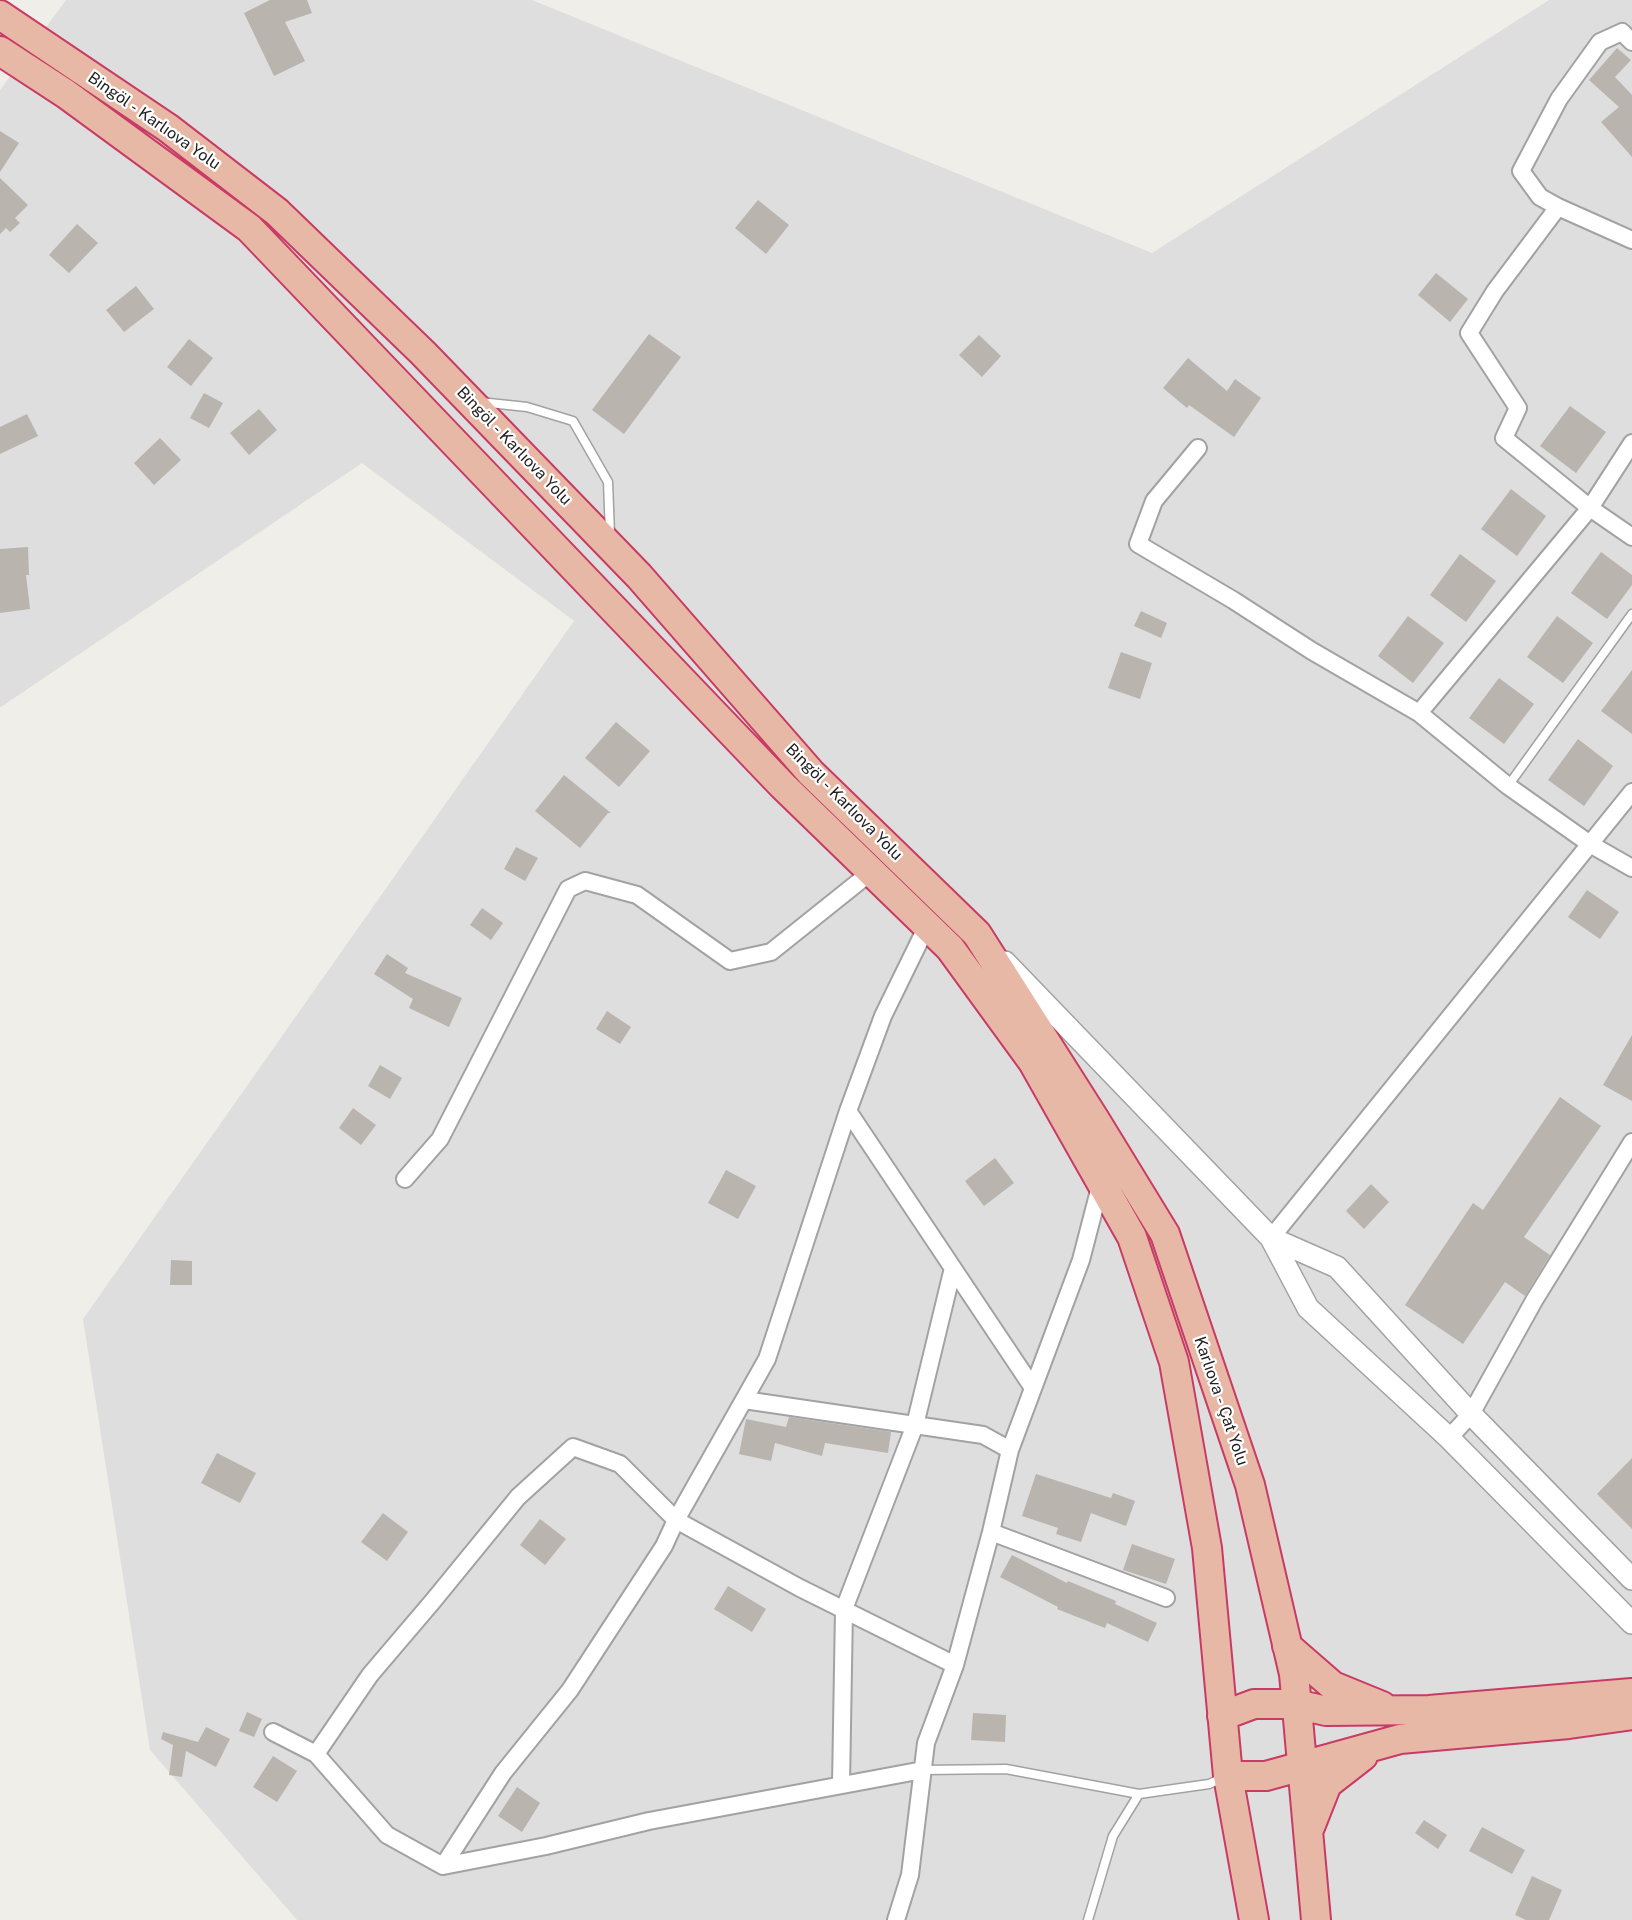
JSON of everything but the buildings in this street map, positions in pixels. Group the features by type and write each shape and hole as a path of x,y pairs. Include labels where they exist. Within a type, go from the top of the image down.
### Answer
{"highway":[{"name":"Bingöl - Karlıova Yolu","path":"0,15 168,128 277,212 423,353 611,546 811,772 977,934"},
{"name":"Bingöl - Karlıova Yolu","path":"0,51 66,94 249,228 782,785 950,948"},
{"name":"Karlıova - Çat Yolu","path":"977,934 1165,1234 1250,1485 1294,1674 1316,1920"},
{"name":"Karlıova - Çat Yolu","path":"950,948 1033,1062 1132,1238 1174,1362 1207,1548 1228,1776 1254,1920"},
{"path":"1287,1646 1333,1686 1392,1711"},
{"path":"1222,1716 1254,1704 1296,1704 1326,1711 1429,1710 1632,1693"},
{"path":"1228,1776 1266,1776 1400,1739 1569,1724 1632,1715"},
{"path":"1308,1831 1327,1784 1375,1746"}],"street":[{"path":"1632,42 1622,32 1600,42 1559,99 1521,171 1540,198 1632,240"},
{"path":"1558,207 1495,291 1469,333 1518,408 1504,438 1590,507 1632,537"},
{"path":"1419,712 1590,507 1632,443"},
{"path":"1198,448 1154,501 1138,544 1233,600 1312,651 1419,712 1508,786 1590,844 1632,868"},
{"path":"1271,1238 1632,792"},
{"path":"405,1179 440,1139 568,889 585,882 637,895 730,961 771,952 871,872"},
{"path":"443,1866 503,1773 570,1690 664,1546 676,1520 767,1359 848,1111 883,1017 927,926"},
{"path":"977,934 1271,1238 1308,1308 1449,1438 1632,1623"},
{"path":"848,1111 1033,1388"},
{"path":"1449,1438 1471,1414 1535,1299 1632,1142"},
{"path":"896,1920 910,1875 926,1743 955,1665 991,1532 1010,1450 1081,1260 1101,1183"},
{"path":"1271,1238 1337,1267 1471,1414 1632,1579"},
{"path":"841,1785 844,1609 915,1425 953,1268"},
{"path":"744,1400 983,1435 1010,1450"},
{"path":"316,1754 370,1675 518,1497 573,1447 620,1464 676,1520 800,1588 955,1665"},
{"path":"991,1532 1166,1598"},
{"path":"273,1732 316,1754 387,1835 443,1866 546,1846 649,1821 923,1770"}],"lane":[{"path":"469,401 527,407 573,421 608,482 611,546"},
{"path":"1508,786 1632,614"},
{"path":"923,1770 1006,1769 1139,1794 1209,1784 1228,1776"},
{"path":"1088,1920 1113,1836 1139,1794"}],"shaded area":[{"path":"66,0 532,0 1152,253 1549,0 1632,0 1632,1920 297,1920 150,1750 83,1319 574,621 362,463 0,706 0,90"}]}
